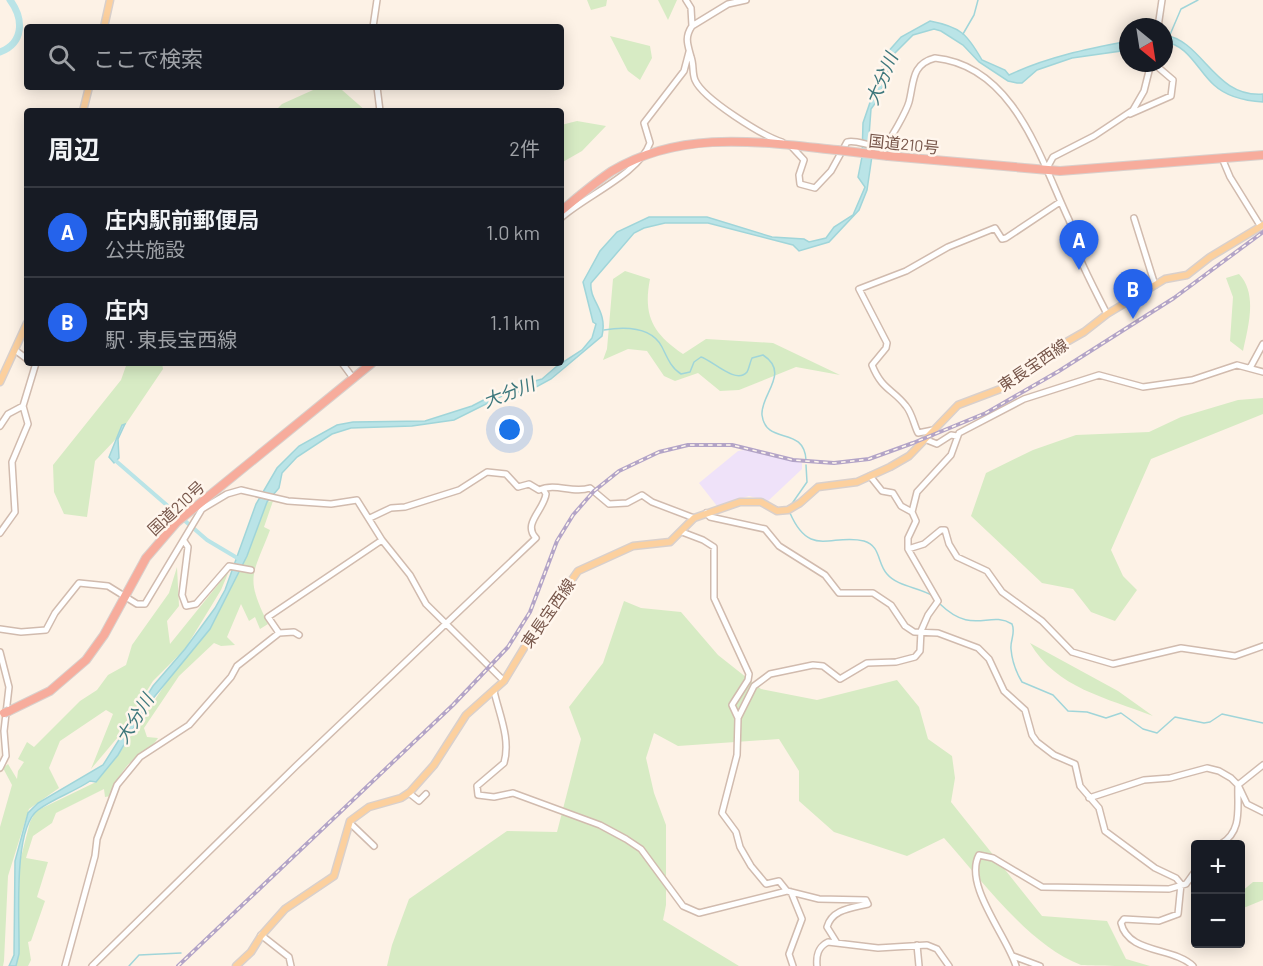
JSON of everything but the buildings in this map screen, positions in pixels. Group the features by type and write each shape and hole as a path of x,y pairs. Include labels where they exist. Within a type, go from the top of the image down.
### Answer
{"highway":[{"name":"国道210号","path":"564,209 606,175 643,156 699,142 740,141 1047,170 1263,154"},
{"name":"国道210号","path":"4,713 50,691 78,669 100,641 146,558 177,522 368,366"}],"main road":[{"path":"105,24 110,0"},
{"path":"84,108 88,90"},
{"name":"東長宝西線","path":"350,823 369,807 401,798 409,793 434,765 466,715 504,681 524,648 578,571 633,546 670,542 694,518 706,513 748,500 761,502 777,511 788,510 800,504 818,487 851,483 870,476 909,456 927,440 958,405 1003,388 1035,360 1084,332 1107,314 1165,279 1187,275 1210,257 1262,226"},
{"path":"0,382 24,330"},
{"path":"236,966 251,952 261,935 292,903 334,876 350,823"}],"street":[{"path":"373,24 377,0"},
{"path":"686,0 691,8 692,26 687,40 695,80 701,88 752,129 789,145 804,159 800,184 813,188 826,178 847,142 877,145 888,141 907,107 914,73 927,61 938,58 970,69 999,92 1027,124 1069,220 1076,248 1107,314"},
{"path":"692,26 728,4 746,0"},
{"path":"1159,18 1162,0"},
{"path":"564,216 583,200 600,192 643,156 650,143 644,123 684,70 689,52"},
{"path":"1124,118 1143,95 1149,72"},
{"path":"1047,170 1053,157 1124,118 1171,96 1173,80 1164,72"},
{"path":"377,90 380,108"},
{"path":"1222,158 1230,177 1262,226"},
{"path":"938,428 918,434 907,406 884,388 875,373 872,364 886,348 887,343 859,289 906,271 948,247 996,228 1002,239 1006,238 1060,202"},
{"path":"1134,218 1155,285"},
{"path":"1250,368 1263,344"},
{"path":"15,350 24,356"},
{"path":"912,512 917,492 951,455 957,436 968,427 1024,399 1099,375 1130,385 1150,387 1192,380 1237,365 1263,372"},
{"path":"0,533 15,512 12,462 28,424 23,406 34,366"},
{"path":"344,366 353,378"},
{"path":"0,426 8,414 23,406"},
{"path":"927,440 937,444 951,435 957,436"},
{"path":"370,518 394,507 405,507 459,490 487,472 506,474 518,487 529,484 539,490 550,485 582,490 590,488 609,504 627,502 642,495 652,502 694,518"},
{"path":"738,718 754,686 770,674 813,664 823,666 840,679 867,663 896,662 915,657 920,651 921,632 938,600 908,549 908,538 916,521 912,512 901,506 893,493 882,491 870,476"},
{"path":"92,966 173,885 536,538 531,533 530,526 545,501 546,494 543,489"},
{"path":"0,629 21,632 46,630 55,613 79,583 108,586 139,605 147,602 205,506 236,490 275,498 331,504 359,500 382,540 410,575 426,604 504,681"},
{"path":"706,513 710,517 765,529 779,546 825,574 842,595 866,591 873,593 891,605 905,626 914,632 938,633 960,640 984,653 1004,691 1024,710 1032,735 1054,755 1075,764 1080,786 1099,808 1105,831 1155,868 1176,878 1181,884 1180,909 1172,918 1149,921 1124,920 1121,926 1138,944 1155,948 1191,965"},
{"path":"908,549 920,547 941,530 945,530 949,544 957,557 987,571 1002,592 1042,621 1072,652 1094,657 1105,663 1131,661 1181,648 1203,649 1235,656 1263,646"},
{"path":"682,532 703,540 714,548 714,598 749,674 748,680 732,705 738,718 740,740 722,813 736,832 740,847 763,882 766,884 779,881 789,891 801,919 789,954 793,966"},
{"path":"279,633 268,617 382,540"},
{"path":"184,541 189,547 183,595 184,605 190,607 196,604 229,566 251,570"},
{"path":"65,966 96,856 97,839 117,785 140,757 189,725 231,677 237,666 279,633 294,632 299,635"},
{"path":"0,652 9,687 4,731 6,756 0,768"},
{"path":"494,691 504,728 506,758 504,763 477,786 478,795 494,797 513,793 600,825 626,839 641,849 683,906 693,912 699,913 789,891 819,898 866,900 868,904 841,911 829,920 827,927 837,943"},
{"path":"1229,840 1237,823 1238,785 1263,765"},
{"path":"1089,798 1144,780 1170,778 1207,768 1219,771 1238,785 1246,804 1263,812"},
{"path":"409,793 419,801 426,794"},
{"path":"350,823 374,846"},
{"path":"1016,966 978,885 974,865 978,855 993,858 1042,887 1169,889 1186,884 1191,877"},
{"path":"261,935 289,957 291,966"},
{"path":"816,966 816,956 820,947 828,942 878,948 917,945 933,947 950,966"},
{"path":"917,945 919,966"},
{"path":"1012,956 1040,966"}],"shaded area":[{"path":"744,450 802,463 802,469 768,501 749,496 717,506 699,483 738,451"}],"green space":[{"path":"587,0 607,0 606,6 591,10"},
{"path":"658,0 677,0 668,20"},
{"path":"610,36 650,46 652,58 640,80 628,71"},
{"path":"313,90 342,90 363,108 278,108"},
{"path":"577,121 606,126 582,151 564,161 564,124"},
{"path":"625,271 650,279 648,303 652,322 657,331 683,354 706,339 773,343 840,375 796,367 739,390 720,391 698,373 675,381 664,376 647,351 628,349 603,360 607,349 613,279"},
{"path":"1239,274 1245,282 1250,301 1243,351 1230,341 1233,297 1226,278"},
{"path":"126,366 162,366 163,369 115,440 95,461 87,517 64,514 54,492 53,465 121,380"},
{"path":"1263,398 1263,414 1151,459 1111,550 1123,576 1137,590 1115,621 1091,612 1073,589 1042,583 971,516 986,473 1033,450 1076,435 1149,432 1181,417 1238,400"},
{"path":"273,501 264,527 270,530 255,568 254,577 256,596 268,624 260,629 255,617 249,621 241,604 227,637 235,645 221,646 214,643 179,676 144,728 147,737 158,738 156,742 126,767 111,796 105,797 104,789 56,813 52,823 33,836 26,858 48,862 37,897 45,901 31,941 28,942 31,960 28,966 17,966 19,865 30,822 36,811 96,782 118,755 176,668 210,629 247,556 267,502"},
{"path":"177,567 179,606 167,621 170,644 229,571 221,590 185,649 153,681 118,737 91,769 113,714 106,710 60,741 49,768 59,788 29,809 8,876 4,961 3,966 0,966 0,827 12,785 3,768 8,764 17,779 18,771 24,762 18,759 27,742 34,747 80,701 97,690 108,675 126,665 132,645 169,593"},
{"path":"624,601 641,608 681,612 718,655 761,689 817,700 897,680 919,707 928,739 952,756 955,778 951,802 1042,916 1107,921 1126,959 1150,966 1081,965 1061,956 1024,927 1007,910 944,838 907,856 834,832 799,801 799,771 779,739 678,746 654,733 646,758 654,793 666,825 666,905 663,920 739,966 387,966 392,945 409,899 507,831 557,832 581,739 569,707 603,663"},
{"path":"1030,643 1118,691 1153,716 1084,690 1068,681 1041,658"},
{"path":"1253,882 1263,882 1263,900 1245,907 1245,889"}],"water":[{"name":"大分川","path":"930,21 949,26 962,33 982,60 1005,70 1009,75 1053,58 1119,43 1119,51 1072,58 1037,70 1022,83 1017,83 1008,81 979,62 963,45 941,31 934,29 913,35 894,54 879,98 871,109 869,136 873,149 867,190 859,210 829,242 799,251 793,245 708,223 665,223 644,228 634,233 591,283 593,295 603,319 602,336 551,379 527,392 508,393 454,420 412,426 351,428 332,434 297,457 282,473 279,488 267,502 247,556 210,629 146,707 118,755 96,782 90,781 51,802 38,810 30,820 24,836 19,878 19,954 16,966 9,966 14,955 15,861 28,813 38,803 103,765 153,686 185,649 215,608 225,590 256,504 277,468 299,446 337,425 353,422 425,421 472,406 505,389 542,379 557,366 564,366 564,362 582,350 592,338 596,324 593,322 583,282 600,251 617,232 649,217 707,217 772,237 804,239 809,242 826,238 834,227 853,215 865,187 858,177 862,157 863,123 887,53 901,37"},
{"path":"1173,38 1189,47 1232,87 1246,93 1263,94 1263,102 1237,98 1225,93 1208,79 1180,48 1173,44"},
{"path":"125,424 118,439 119,458 114,463 109,457 122,425"}],"waterway":[{"path":"0,52 14,43 19,30 18,15 10,0"},
{"path":"963,34 974,15 978,0"},
{"path":"1173,28 1181,9 1198,0"},
{"path":"604,330 620,328 651,335 681,374 690,372 694,362 701,357 731,374 742,375 747,372 752,358 763,355 771,362 774,369 772,384 763,407 762,415 765,424 777,434 799,443 804,449 806,460"},
{"path":"116,461 207,540 239,559"},
{"path":"791,505 807,482 806,465"},
{"path":"790,513 798,527 806,536 814,540 852,539 869,543 876,551 887,574 903,584 933,596"},
{"path":"940,604 962,619 971,621 996,619 1012,624 1012,653 1022,682 1053,695 1068,711 1087,712 1106,718 1121,713 1143,729 1157,733 1175,717 1204,723 1222,714 1263,723"},
{"path":"129,966 139,955 181,953"}],"railway":[{"path":"178,966 453,705 508,647 530,612 557,541 573,515 594,491 619,471 659,452 688,445 732,445 793,460 834,463 869,459 913,443 986,413 1059,371 1174,298 1263,232"}],"place":[{"name":"庄内駅前郵便局","path":"1079,270"},
{"name":"庄内","path":"1133,319"}]}
